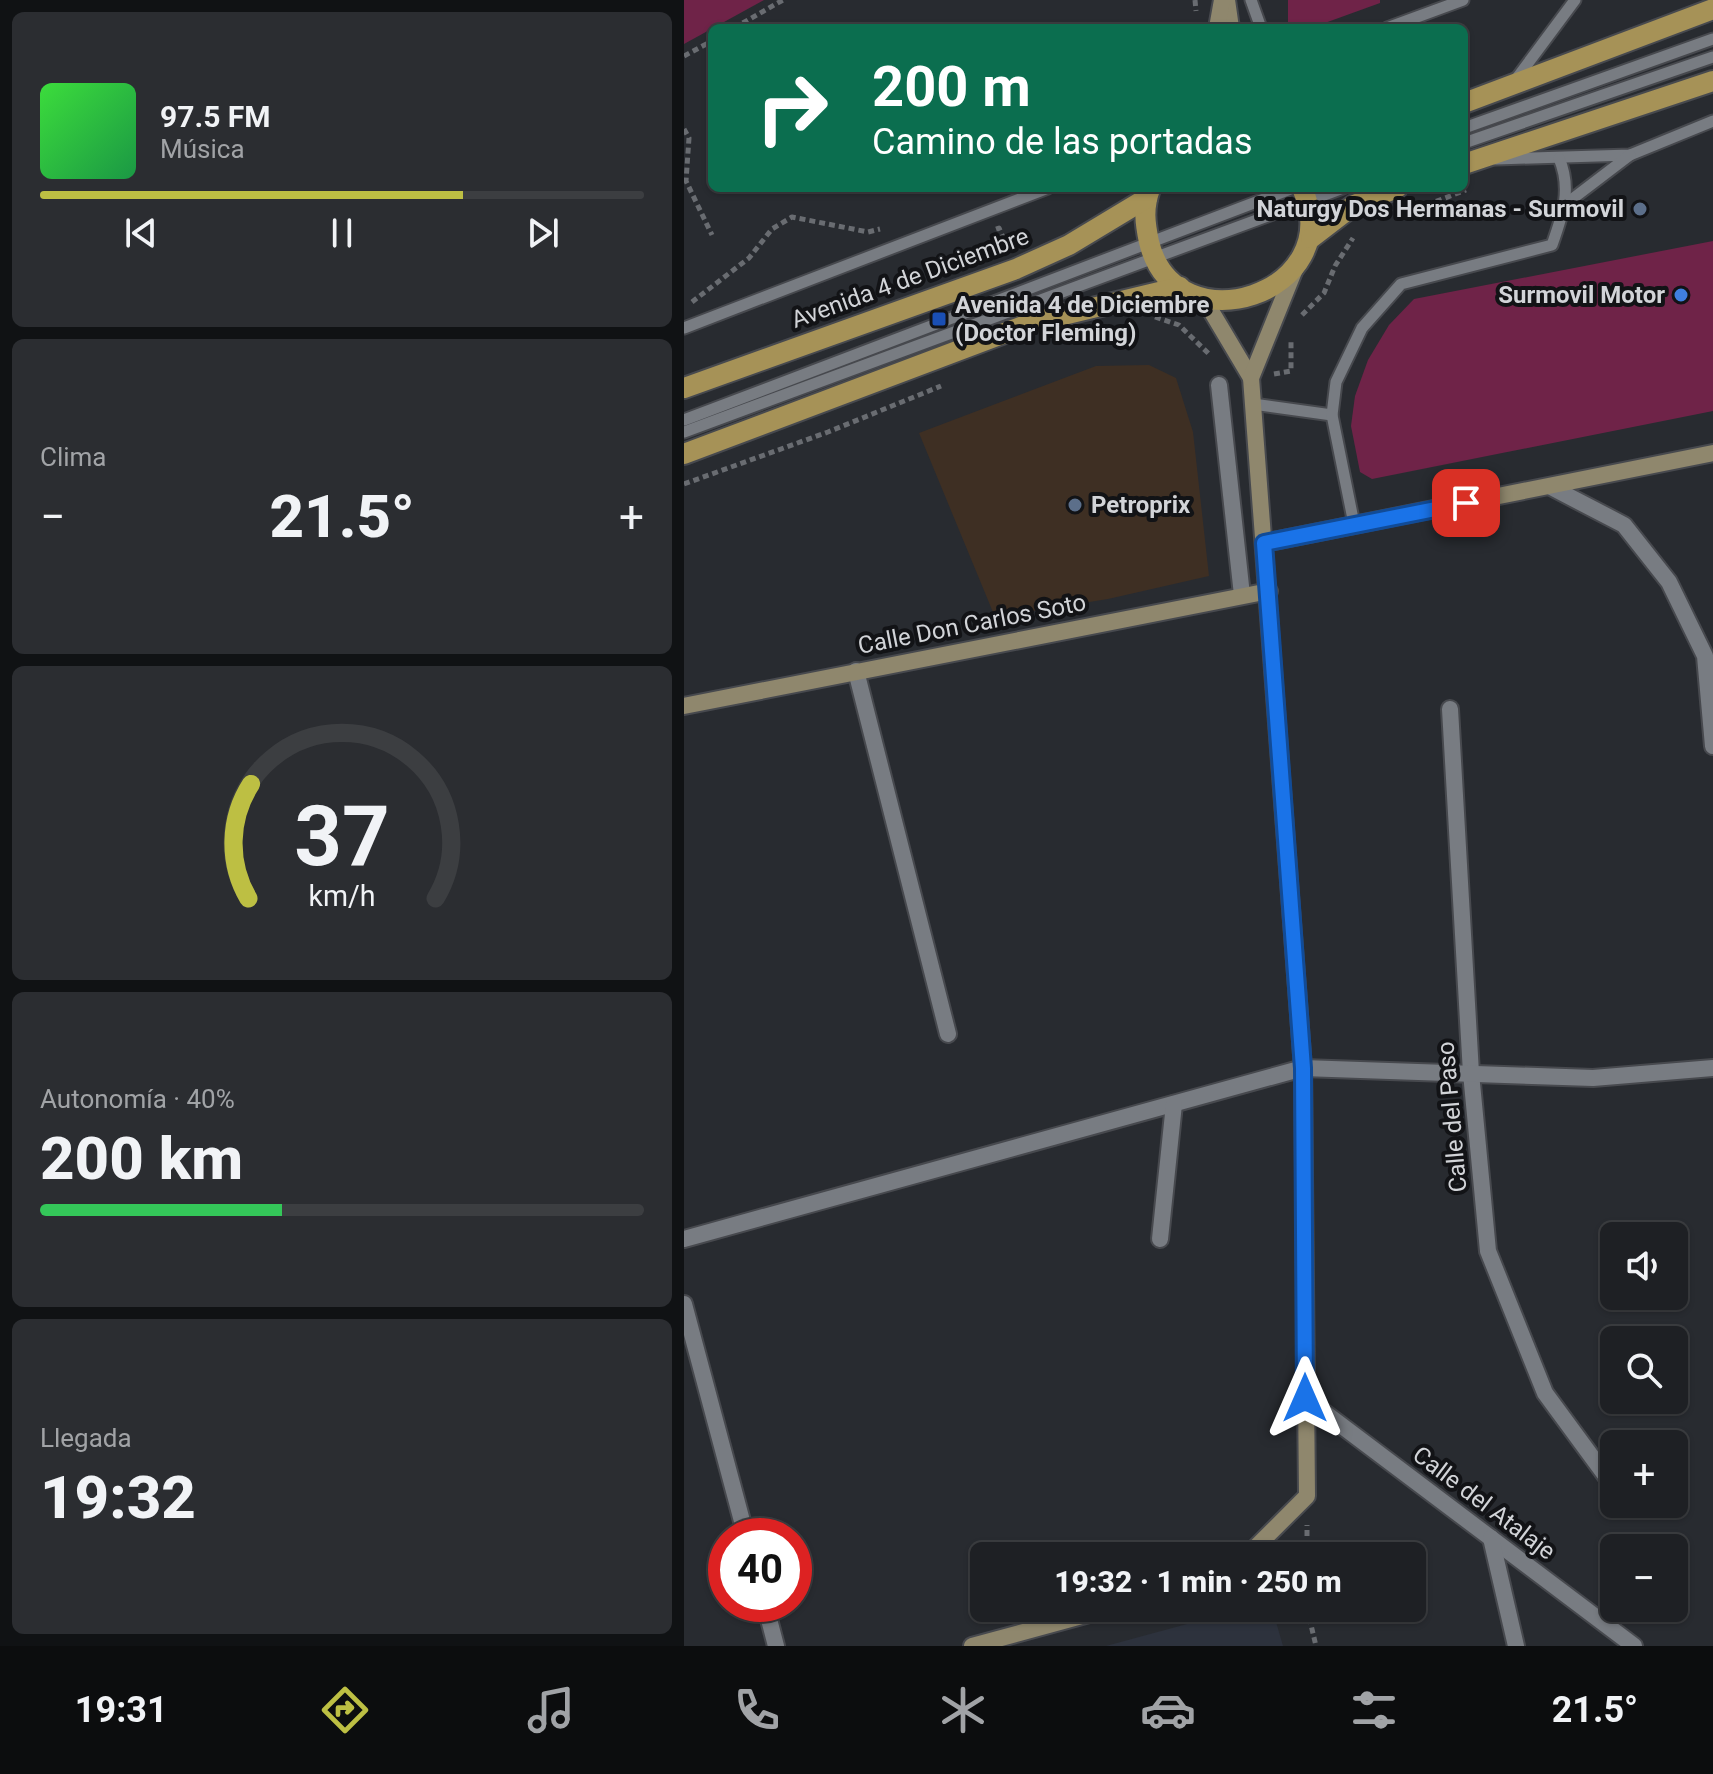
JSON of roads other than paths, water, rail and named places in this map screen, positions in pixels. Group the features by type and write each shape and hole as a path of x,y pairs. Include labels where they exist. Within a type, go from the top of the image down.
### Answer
{"main road":[{"path":"1468,101 1713,9"},
{"path":"1472,162 1713,81"},
{"path":"1301,192 1311,238"},
{"path":"1148,193 1144,219 1151,249 1166,275 1180,287 1204,299 1232,301 1258,296 1281,281 1299,260 1311,238 1354,205 1387,192"},
{"name":"Avenida 4 de Diciembre","path":"684,388 1016,269 1069,245 1148,193"},
{"path":"684,454 1034,322 1180,287"}],"street":[{"path":"1218,24 1224,0"},
{"path":"1224,0 1230,24"},
{"path":"1251,378 1299,260"},
{"path":"1204,299 1251,378 1303,1068 1307,1496 1261,1542"},
{"path":"1219,385 1242,595"},
{"path":"1264,543 1713,453"},
{"path":"1551,487 1624,525 1669,582 1709,656 1713,746"},
{"name":"Calle Don Carlos Soto","path":"684,706 1269,591"},
{"path":"856,671 948,1034"},
{"name":"Calle del Paso","path":"1450,709 1471,1073 1488,1251 1545,1393 1600,1468"},
{"path":"684,1239 1303,1068 1593,1078 1713,1068"},
{"path":"1160,1239 1174,1104"},
{"path":"684,1304 741,1518"},
{"name":"Calle del Atalaje","path":"1305,1398 1634,1646"},
{"path":"1491,1538 1516,1646"},
{"path":"770,1622 776,1646"},
{"path":"972,1646 1060,1622"}],"lane":[{"path":"1251,0 1260,24"},
{"path":"1398,24 1463,0"},
{"path":"1514,82 1575,0"},
{"path":"1468,127 1713,39"},
{"path":"1468,142 1713,57"},
{"path":"1567,203 1630,155 1713,121"},
{"path":"1472,162 1630,155"},
{"path":"1354,524 1332,415 1336,382 1362,328 1401,284 1552,245 1567,203 1565,173 1559,158"},
{"path":"684,328 1038,192"},
{"path":"684,432 1301,192"},
{"path":"684,420 1301,192"},
{"path":"1253,404 1332,415"}],"place":[{"name":"Naturgy Dos Hermanas - Surmovil","path":"1640,209"},
{"name":"Surmovil Motor","path":"1681,295"},
{"name":"Avenida 4 de Diciembre (Doctor Fleming)","path":"939,319"},
{"name":"Petroprix","path":"1075,505"}]}
